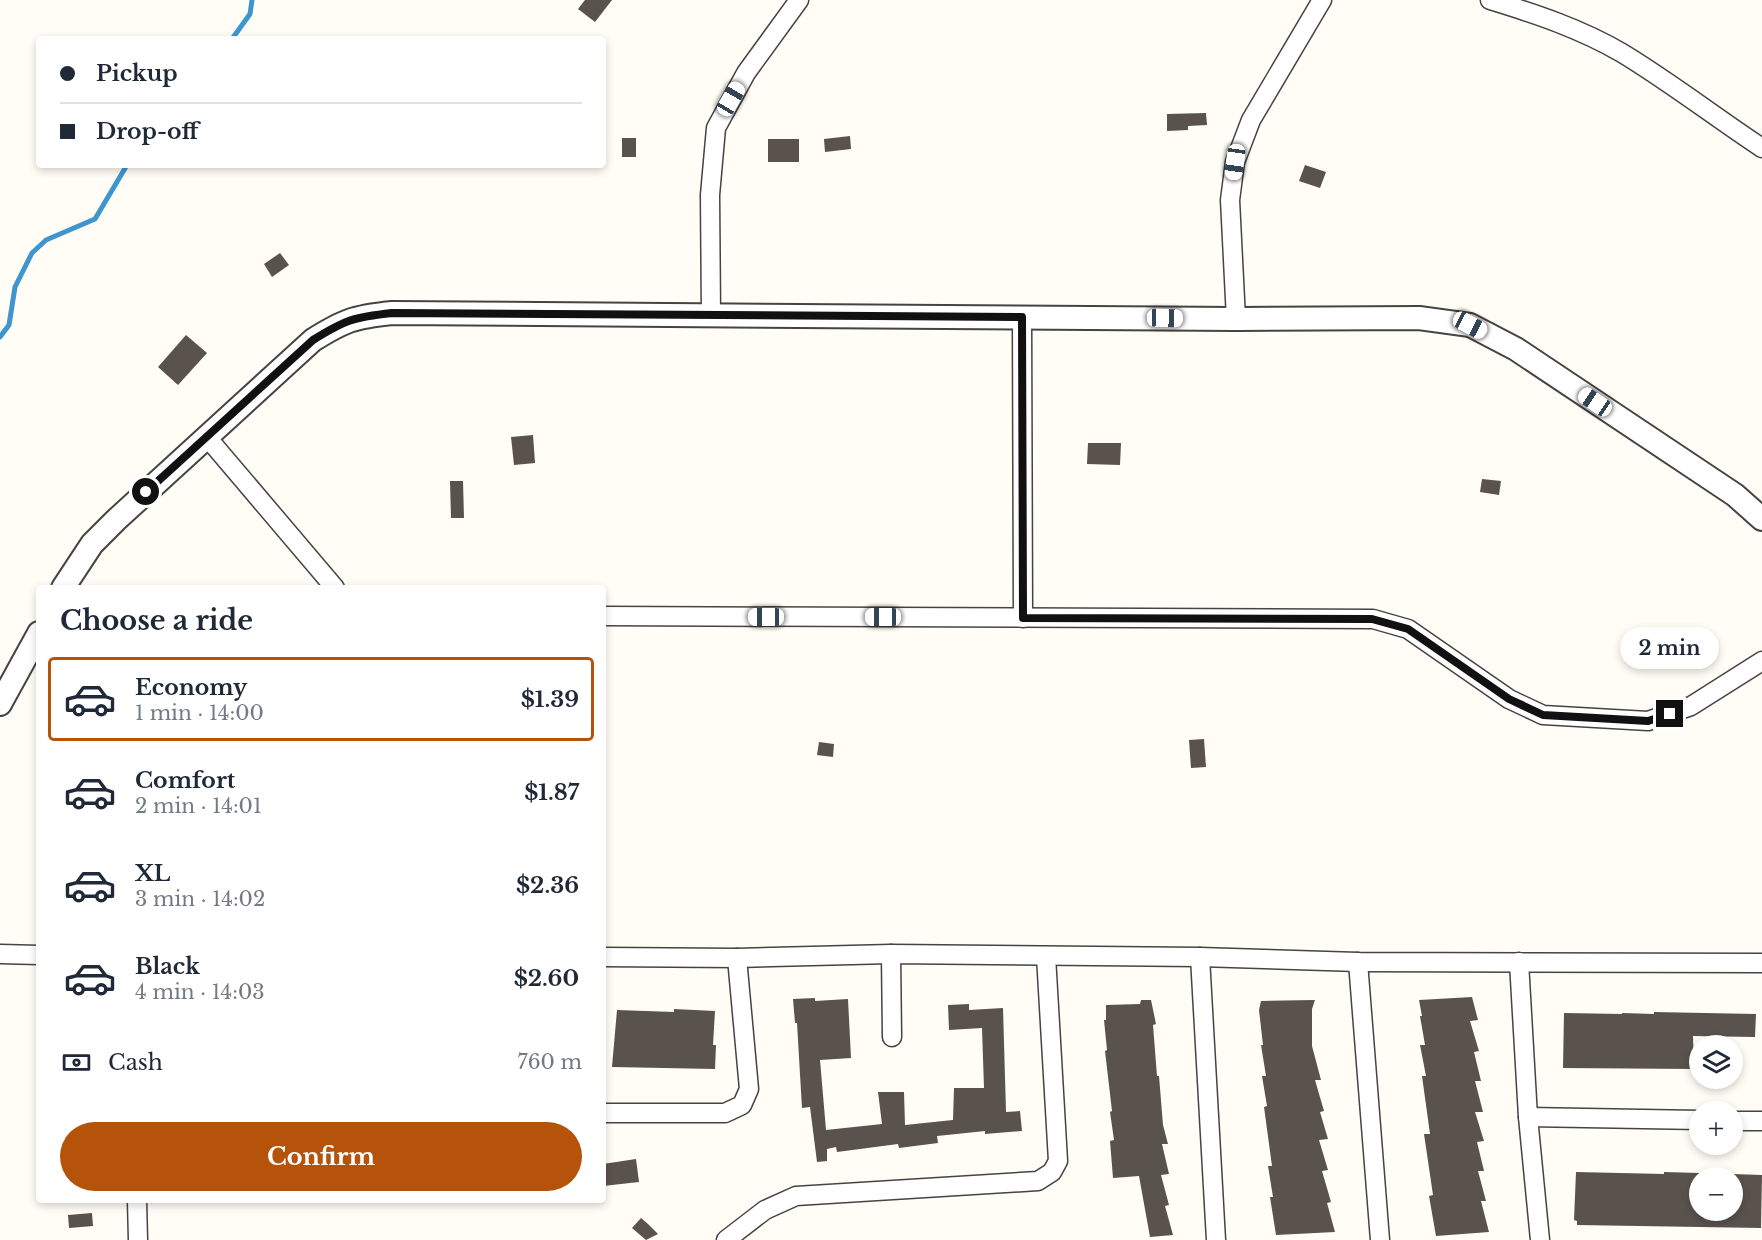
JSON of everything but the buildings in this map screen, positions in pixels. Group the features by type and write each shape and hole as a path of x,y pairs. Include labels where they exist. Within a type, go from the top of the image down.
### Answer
{"street":[{"path":"711,315 710,195 716,128 746,73 799,0"},
{"path":"1236,319 1230,200 1235,162 1251,120 1322,0"},
{"path":"1491,0 1538,15 1622,53 1762,148"},
{"path":"65,585 92,544 116,520 313,340 341,322 360,316 392,313 1236,319 1419,318 1470,325 1516,349 1735,495 1762,519"},
{"path":"1022,317 1023,618"},
{"path":"206,436 332,585"},
{"path":"606,616 1372,619 1408,629 1509,699 1543,715 1648,721 1691,706 1762,661"},
{"path":"0,704 36,638"},
{"path":"0,954 36,955"},
{"path":"891,954 892,1037"},
{"path":"606,957 737,958 891,954 1200,957 1358,962 1762,963"},
{"path":"726,1240 765,1210 796,1196 1038,1181 1052,1172 1058,1161 1046,956"},
{"path":"1200,957 1216,1240"},
{"path":"606,1113 725,1113 742,1105 749,1089 737,958"},
{"path":"1358,962 1380,1240"},
{"path":"1519,962 1528,1117 1540,1240"},
{"path":"1528,1117 1689,1120"},
{"path":"1743,1121 1762,1121"},
{"path":"137,1203 138,1240"}],"waterway":[{"path":"234,36 250,14 252,0"},
{"path":"0,337 9,325 15,287 32,253 46,240 95,219 125,168"}],"route":[{"path":"146,492 313,340 341,322 360,316 392,313 1022,317 1023,618 1372,619 1408,629 1509,699 1543,715 1648,721 1670,714"}]}
